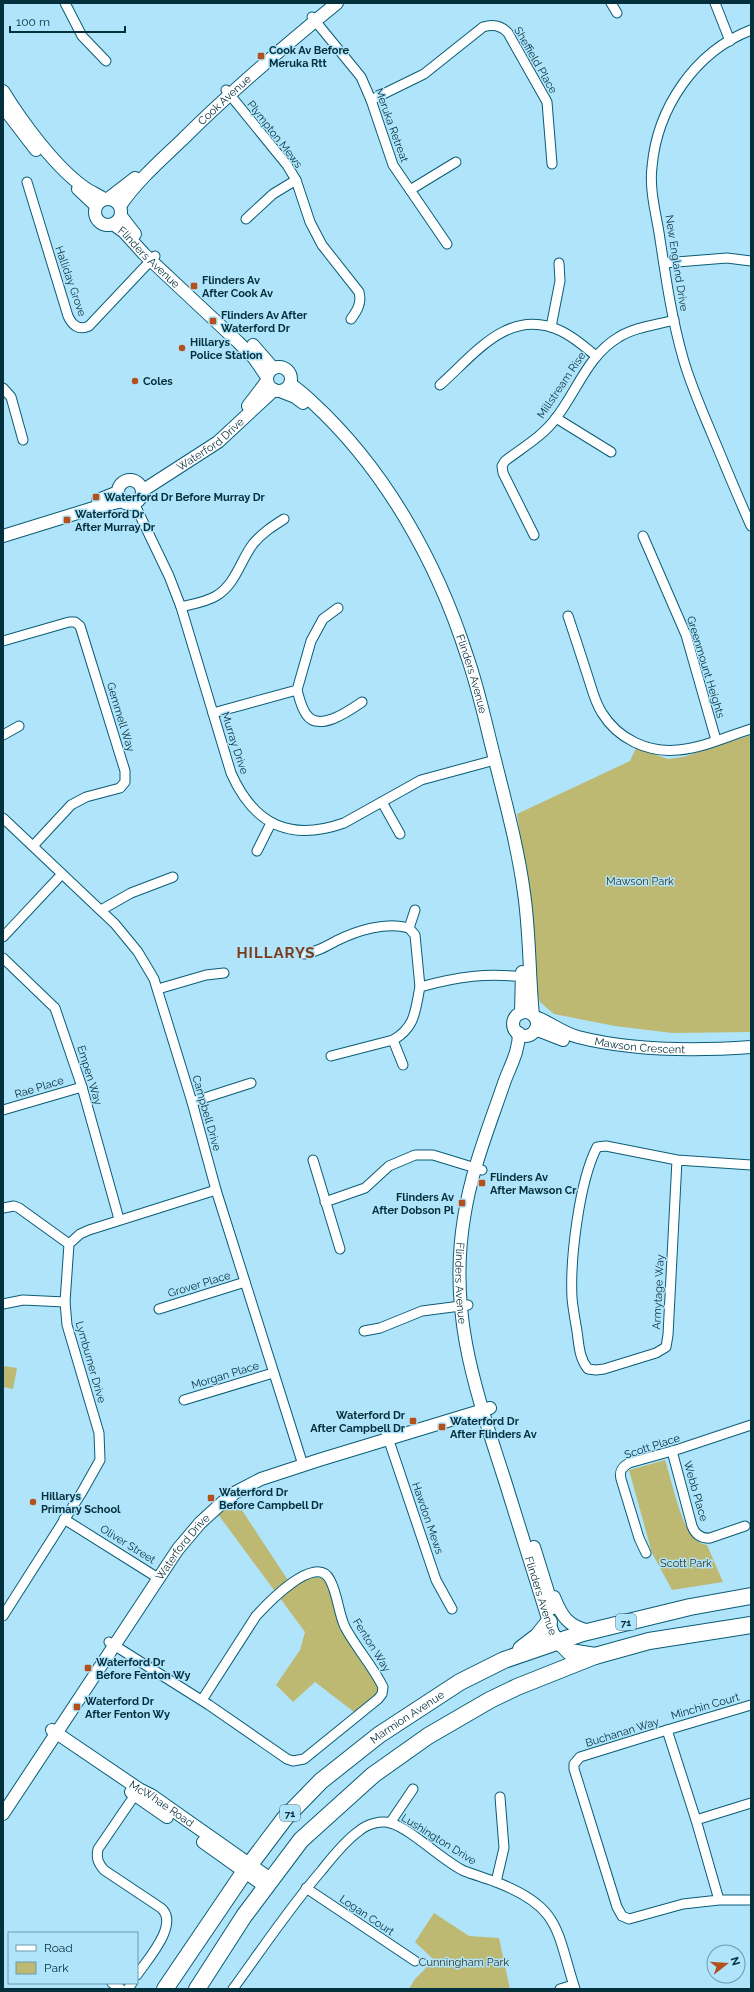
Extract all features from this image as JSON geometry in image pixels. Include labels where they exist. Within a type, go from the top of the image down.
[{"type":"highway","name":"Marmion Avenue","points":[[166,1989],[248,1868],[285,1818],[329,1775],[378,1735],[460,1682],[504,1660],[589,1631],[690,1607],[751,1596]]},
{"type":"highway","points":[[504,1660],[538,1636],[549,1622]]},
{"type":"highway","name":"71","points":[[197,1989],[244,1916],[301,1840],[373,1775],[443,1726],[490,1700],[553,1672],[595,1656],[649,1641],[751,1625]]},
{"type":"highway","points":[[559,1641],[570,1652],[595,1656]]},
{"type":"highway","points":[[553,1672],[560,1655],[559,1641]]},
{"type":"main road","name":"Cook Avenue","points":[[103,201],[146,169],[227,92],[314,18],[329,3]]},
{"type":"main road","name":"Cook Avenue","points":[[314,18],[337,3]]},
{"type":"main road","points":[[3,91],[21,118],[57,161],[86,188],[103,201]]},
{"type":"main road","name":"Cook Avenue","points":[[118,215],[133,189],[227,92]]},
{"type":"main road","points":[[3,107],[18,129],[50,166],[103,201],[116,201],[118,215],[106,225],[99,220],[96,215],[103,201]]},
{"type":"main road","name":"Flinders Avenue","points":[[118,215],[153,258],[250,342],[272,382],[301,400],[338,439],[370,478],[404,531],[425,571],[452,631],[520,861],[525,895],[526,977],[530,1015]]},
{"type":"main road","points":[[280,366],[288,370],[292,376],[291,384],[288,388],[272,382],[280,366]]},
{"type":"main road","name":"Waterford Drive","points":[[140,488],[224,428],[272,382]]},
{"type":"main road","name":"Flinders Avenue","points":[[291,384],[323,413],[365,460],[401,512],[418,542],[442,591],[467,656],[491,760]]},
{"type":"main road","points":[[3,529],[78,507],[140,498],[140,488],[133,480],[124,481],[120,486],[125,499]]},
{"type":"main road","points":[[3,536],[125,499]]},
{"type":"main road","points":[[530,1015],[537,1024],[527,1033],[514,1024],[516,1017],[530,1015]]},
{"type":"main road","name":"Mawson Crescent","points":[[530,1015],[544,1020],[561,1031],[578,1037],[623,1045],[715,1049],[751,1047]]},
{"type":"main road","name":"Flinders Avenue","points":[[527,1033],[478,1169],[467,1250],[464,1306],[485,1406],[552,1633],[559,1641]]},
{"type":"main road","name":"Mawson Crescent","points":[[527,1033],[582,1045],[627,1052],[676,1055],[751,1054]]},
{"type":"main road","name":"Flinders Avenue","points":[[485,1406],[533,1544],[560,1630],[559,1641]]},
{"type":"main road","name":"Waterford Drive","points":[[3,1814],[111,1643],[187,1528],[209,1506],[229,1490],[258,1474],[485,1406]]},
{"type":"main road","points":[[533,1544],[546,1572],[555,1599],[567,1622],[576,1628],[589,1631]]},
{"type":"main road","name":"Waterford Drive","points":[[3,1801],[52,1735]]},
{"type":"main road","name":"McWhae Road","points":[[52,1735],[269,1883]]},
{"type":"street","points":[[65,3],[82,36],[106,61]]},
{"type":"street","points":[[612,3],[617,13]]},
{"type":"street","points":[[715,3],[730,41]]},
{"type":"street","name":"Meruka Retreat","points":[[314,18],[361,77],[371,100],[393,165],[447,244]]},
{"type":"street","name":"Sheffield Place","points":[[371,100],[424,74],[483,27],[492,25],[501,27],[508,34],[547,102],[549,108],[552,164]]},
{"type":"street","name":"New England Drive","points":[[751,30],[730,41],[692,72],[668,106],[660,124],[654,146],[651,170],[664,263],[674,320],[683,359],[695,393],[751,526]]},
{"type":"street","name":"Plympton Mews","points":[[227,92],[287,164],[296,180],[310,222],[322,245],[359,292],[360,299],[358,309],[351,319]]},
{"type":"street","points":[[410,190],[456,162]]},
{"type":"street","points":[[246,219],[273,194],[296,180]]},
{"type":"street","name":"Halliday Grove","points":[[27,182],[68,316],[74,326],[80,328],[89,326],[153,258]]},
{"type":"street","points":[[664,263],[720,259],[751,261]]},
{"type":"street","points":[[551,327],[560,281],[559,263]]},
{"type":"street","name":"Millstream Rise","points":[[534,535],[503,473],[502,466],[505,461],[538,436],[556,418],[596,356],[610,344],[628,333],[674,320]]},
{"type":"street","points":[[440,385],[481,345],[503,331],[532,325],[551,327],[570,336],[596,356]]},
{"type":"street","points":[[3,388],[11,397],[23,440]]},
{"type":"street","points":[[556,418],[611,452]]},
{"type":"street","name":"Murray Drive","points":[[125,499],[167,571],[181,607],[231,773],[237,787],[252,808],[271,823],[309,832],[321,830],[344,823],[421,780],[491,760]]},
{"type":"street","points":[[181,607],[205,600],[224,590],[234,578],[252,545],[284,519]]},
{"type":"street","name":"Greenmount Heights","points":[[643,536],[686,635],[716,740]]},
{"type":"street","points":[[338,608],[323,619],[311,641],[297,690],[305,713],[313,720],[320,721],[341,716],[362,702]]},
{"type":"street","points":[[568,616],[596,702],[610,724],[619,733],[639,744],[666,751],[695,747],[751,729]]},
{"type":"street","name":"Gemmell Way","points":[[3,641],[68,622],[78,624],[82,630],[126,771],[125,782],[120,788],[86,798],[71,805],[33,846]]},
{"type":"street","points":[[213,713],[297,690]]},
{"type":"street","points":[[3,735],[19,726]]},
{"type":"street","points":[[382,802],[400,834]]},
{"type":"street","name":"Campbell Drive","points":[[3,818],[101,910],[138,952],[158,989],[192,1102],[216,1190],[302,1462]]},
{"type":"street","points":[[257,851],[271,823]]},
{"type":"street","points":[[3,937],[62,874]]},
{"type":"street","points":[[101,910],[132,893],[172,877]]},
{"type":"street","points":[[409,928],[415,910]]},
{"type":"street","points":[[304,954],[315,952],[361,931],[391,926],[409,928],[415,935],[420,987],[412,1022],[402,1035],[393,1040],[331,1056]]},
{"type":"street","name":"Empen Way","points":[[3,958],[55,1008],[82,1087],[119,1219]]},
{"type":"street","points":[[158,989],[206,975],[224,973]]},
{"type":"street","points":[[420,987],[479,975],[526,977]]},
{"type":"street","points":[[393,1040],[403,1065]]},
{"type":"street","points":[[192,1102],[251,1083]]},
{"type":"street","name":"Rae Place","points":[[3,1110],[82,1087]]},
{"type":"street","name":"Armytage Way","points":[[677,1160],[668,1335],[666,1347],[656,1353],[604,1369],[588,1369],[583,1363],[580,1353],[572,1299],[571,1268],[579,1212],[594,1154],[597,1148],[606,1146],[677,1160],[751,1165]]},
{"type":"street","points":[[325,1202],[365,1188],[389,1166],[415,1155],[433,1155],[478,1169]]},
{"type":"street","points":[[313,1160],[340,1249]]},
{"type":"street","points":[[3,1208],[14,1206],[19,1208],[69,1244],[80,1234],[119,1219],[216,1190]]},
{"type":"street","name":"Lymburner Drive","points":[[3,1616],[100,1460],[101,1449],[99,1434],[69,1336],[65,1302],[69,1244]]},
{"type":"street","name":"Grover Place","points":[[159,1308],[245,1282]]},
{"type":"street","points":[[3,1304],[23,1300],[65,1302]]},
{"type":"street","points":[[364,1331],[380,1328],[422,1311],[464,1306]]},
{"type":"street","name":"Morgan Place","points":[[184,1400],[273,1373]]},
{"type":"street","name":"Scott Place","points":[[646,1553],[639,1538],[621,1472],[629,1464],[751,1425]]},
{"type":"street","name":"Hawdon Mews","points":[[387,1435],[436,1580],[452,1610]]},
{"type":"street","name":"Webb Place","points":[[672,1451],[692,1526],[696,1533],[706,1539],[745,1526]]},
{"type":"street","name":"Oliver Street","points":[[64,1519],[155,1576]]},
{"type":"street","name":"Fenton Way","points":[[111,1643],[202,1700],[287,1759],[297,1761],[304,1759],[378,1699],[382,1694],[383,1687],[346,1627],[330,1580],[322,1573],[317,1572],[292,1582],[260,1612],[202,1700]]},
{"type":"street","name":"Minchin Court","points":[[667,1730],[751,1705]]},
{"type":"street","name":"Buchanan Way","points":[[719,1900],[696,1820],[667,1730],[580,1757],[574,1764],[574,1769],[617,1907],[622,1916],[629,1919],[683,1904],[719,1900],[751,1900]]},
{"type":"street","points":[[390,1823],[413,1789]]},
{"type":"street","points":[[137,1792],[98,1850],[97,1856],[98,1862],[104,1870],[161,1908],[168,1918],[167,1930],[138,1974]]},
{"type":"street","points":[[496,1882],[504,1848],[500,1797]]},
{"type":"street","points":[[696,1820],[751,1803]]},
{"type":"street","name":"Lushington Drive","points":[[233,1989],[306,1888],[333,1856],[360,1830],[380,1822],[390,1823],[463,1870],[496,1882],[526,1896],[542,1907],[551,1918],[557,1930],[574,1987]]},
{"type":"street","name":"Logan Court","points":[[306,1888],[415,1961]]},
{"type":"street","points":[[560,1989],[574,1987]]},
{"type":"green space","name":"Mawson Park","points":[[751,735],[751,1032],[672,1033],[615,1026],[554,1014],[540,1002],[535,985],[529,895],[517,814],[630,761],[636,748],[668,759],[683,757]]},
{"type":"green space","points":[[3,1366],[17,1368],[13,1389],[3,1387]]},
{"type":"green space","name":"Scott Park","points":[[665,1460],[681,1513],[689,1532],[700,1543],[707,1545],[723,1582],[672,1590],[652,1553],[629,1470]]},
{"type":"green space","points":[[234,1498],[293,1588],[306,1577],[322,1578],[333,1588],[343,1630],[383,1691],[358,1715],[315,1682],[293,1702],[276,1685],[300,1650],[305,1632],[217,1513]]},
{"type":"green space","name":"Cunningham Park","points":[[434,1913],[469,1936],[499,1938],[510,1989],[409,1989],[415,1979],[434,1960],[415,1942]]},
{"type":"place","name":"Cook Av Before Meruka Rtt","points":[[261,56]]},
{"type":"place","name":"Flinders Av After Cook Av","points":[[194,286]]},
{"type":"place","name":"Flinders Av After Waterford Dr","points":[[213,321]]},
{"type":"place","name":"Hillarys Police Station","points":[[182,348]]},
{"type":"place","name":"Coles","points":[[135,381]]},
{"type":"place","name":"Waterford Dr Before Murray Dr","points":[[96,497]]},
{"type":"place","name":"Waterford Dr After Murray Dr","points":[[67,520]]},
{"type":"place","name":"Flinders Av After Mawson Cr","points":[[482,1183]]},
{"type":"place","name":"Flinders Av After Dobson Pl","points":[[462,1203]]},
{"type":"place","name":"Waterford Dr After Campbell Dr","points":[[413,1421]]},
{"type":"place","name":"Waterford Dr After Flinders Av","points":[[442,1427]]},
{"type":"place","name":"Waterford Dr Before Campbell Dr","points":[[211,1498]]},
{"type":"place","name":"Hillarys Primary School","points":[[33,1502]]},
{"type":"place","name":"Waterford Dr Before Fenton Wy","points":[[88,1668]]},
{"type":"place","name":"Waterford Dr After Fenton Wy","points":[[77,1707]]},
{"type":"district","name":"HILLARYS","points":[[276,953]]}]
